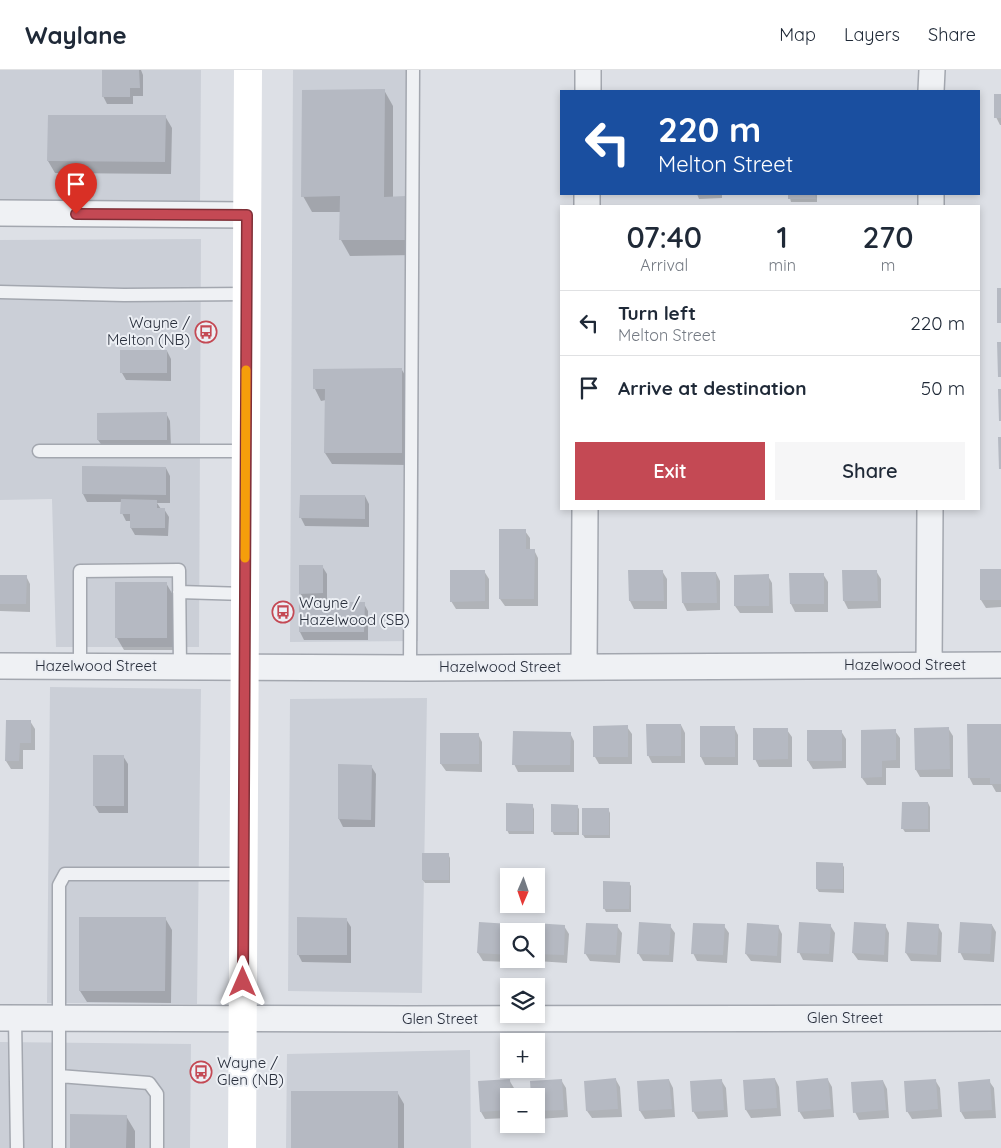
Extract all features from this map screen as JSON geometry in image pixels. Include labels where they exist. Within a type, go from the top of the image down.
[{"type":"main road","points":[[242,1148],[248,70]]},
{"type":"street","points":[[588,70],[588,90]]},
{"type":"street","points":[[932,70],[932,90]]},
{"type":"street","points":[[0,213],[247,215]]},
{"type":"street","points":[[584,667],[585,510]]},
{"type":"street","points":[[929,665],[930,510]]},
{"type":"street","name":"Hazelwood Street","points":[[0,666],[410,668],[1001,665]]},
{"type":"street","name":"Glen Street","points":[[8,1018],[1001,1018]]},
{"type":"lane","points":[[410,668],[413,70]]},
{"type":"lane","points":[[0,292],[124,295],[247,294]]},
{"type":"lane","points":[[39,451],[246,451]]},
{"type":"lane","points":[[80,666],[80,571],[179,570],[180,667]]},
{"type":"lane","points":[[179,592],[245,594]]},
{"type":"lane","points":[[59,1148],[59,885],[65,874],[244,874]]},
{"type":"lane","points":[[8,1018],[17,1148]]},
{"type":"lane","points":[[59,1076],[149,1083],[157,1094],[157,1148]]},
{"type":"shaded area","points":[[0,70],[201,70],[200,204],[0,204]]},
{"type":"shaded area","points":[[293,70],[420,70],[418,641],[290,642]]},
{"type":"shaded area","points":[[201,239],[199,647],[56,647],[52,499],[0,500],[0,240]]},
{"type":"shaded area","points":[[50,687],[201,689],[197,1004],[47,1003]]},
{"type":"shaded area","points":[[427,698],[422,993],[288,991],[290,699]]},
{"type":"shaded area","points":[[0,1042],[191,1044],[190,1148],[0,1148]]},
{"type":"shaded area","points":[[470,1050],[471,1148],[286,1148],[287,1054]]},
{"type":"building","points":[[102,70],[139,70],[140,88],[130,88],[130,97],[102,97]]},
{"type":"building","points":[[385,89],[384,197],[406,196],[406,240],[339,240],[340,196],[301,197],[302,90]]},
{"type":"building","points":[[994,94],[1001,94],[1001,118],[994,118]]},
{"type":"building","points":[[48,115],[166,115],[165,162],[47,161]]},
{"type":"building","points":[[788,195],[815,195],[816,199],[788,199]]},
{"type":"building","points":[[997,288],[1001,288],[1001,323],[997,323]]},
{"type":"building","points":[[997,342],[1001,342],[1001,377],[998,377]]},
{"type":"building","points":[[120,350],[167,350],[167,373],[120,373]]},
{"type":"building","points":[[402,368],[402,453],[324,453],[325,389],[313,389],[313,369]]},
{"type":"building","points":[[998,389],[1001,389],[1001,421],[999,421]]},
{"type":"building","points":[[167,412],[167,440],[97,440],[97,413]]},
{"type":"building","points":[[998,437],[1001,437],[1001,469],[999,469]]},
{"type":"building","points":[[82,466],[166,467],[166,495],[82,494]]},
{"type":"building","points":[[300,495],[365,495],[365,519],[299,518]]},
{"type":"building","points":[[121,499],[157,500],[157,508],[165,508],[165,528],[130,528],[130,514],[120,514]]},
{"type":"building","points":[[499,529],[526,529],[526,549],[535,549],[534,599],[499,599]]},
{"type":"building","points":[[299,565],[323,565],[323,593],[299,594]]},
{"type":"building","points":[[980,569],[1001,569],[1001,600],[980,600]]},
{"type":"building","points":[[450,570],[485,570],[485,601],[450,602]]},
{"type":"building","points":[[628,570],[663,570],[664,601],[629,601]]},
{"type":"building","points":[[842,570],[877,570],[878,601],[843,601]]},
{"type":"building","points":[[681,572],[716,572],[717,603],[682,603]]},
{"type":"building","points":[[789,573],[824,573],[824,604],[790,604]]},
{"type":"building","points":[[769,574],[769,606],[734,606],[734,575]]},
{"type":"building","points":[[0,575],[27,575],[26,604],[0,604]]},
{"type":"building","points":[[115,582],[167,582],[167,638],[115,638]]},
{"type":"building","points":[[299,602],[365,602],[364,632],[299,632]]},
{"type":"building","points":[[6,720],[31,720],[31,743],[20,743],[19,761],[5,761]]},
{"type":"building","points":[[646,724],[681,724],[681,756],[647,756]]},
{"type":"building","points":[[967,724],[1001,724],[1001,784],[990,784],[990,778],[968,778]]},
{"type":"building","points":[[628,725],[628,757],[593,757],[593,726]]},
{"type":"building","points":[[700,726],[735,726],[735,757],[700,757]]},
{"type":"building","points":[[949,727],[950,769],[915,770],[914,728]]},
{"type":"building","points":[[753,728],[788,728],[788,759],[753,760]]},
{"type":"building","points":[[896,729],[896,760],[882,761],[882,777],[861,778],[861,730]]},
{"type":"building","points":[[807,730],[842,730],[842,761],[807,761]]},
{"type":"building","points":[[513,731],[571,732],[570,765],[512,765]]},
{"type":"building","points":[[440,733],[479,733],[479,764],[440,764]]},
{"type":"building","points":[[93,755],[124,755],[124,806],[93,806]]},
{"type":"building","points":[[338,764],[372,765],[371,820],[338,819]]},
{"type":"building","points":[[902,802],[928,802],[928,829],[901,829]]},
{"type":"building","points":[[506,803],[533,804],[533,831],[506,831]]},
{"type":"building","points":[[551,804],[578,805],[577,832],[551,832]]},
{"type":"building","points":[[582,808],[609,808],[609,835],[582,835]]},
{"type":"building","points":[[422,853],[449,853],[449,880],[422,880]]},
{"type":"building","points":[[816,862],[843,863],[843,889],[816,889]]},
{"type":"building","points":[[603,881],[630,882],[629,909],[603,909]]},
{"type":"building","points":[[79,917],[166,917],[165,991],[79,991]]},
{"type":"building","points":[[297,917],[347,918],[347,955],[297,955]]},
{"type":"building","points":[[479,922],[500,923],[500,954],[477,953]]},
{"type":"building","points":[[639,922],[671,924],[669,955],[637,954]]},
{"type":"building","points":[[799,922],[831,924],[829,954],[797,953]]},
{"type":"building","points":[[854,922],[886,924],[884,955],[852,953]]},
{"type":"building","points":[[907,922],[939,924],[937,955],[905,953]]},
{"type":"building","points":[[960,922],[992,924],[990,954],[958,953]]},
{"type":"building","points":[[586,923],[618,924],[616,955],[584,954]]},
{"type":"building","points":[[693,923],[725,924],[723,955],[691,954]]},
{"type":"building","points":[[747,923],[779,925],[777,956],[745,954]]},
{"type":"building","points":[[545,924],[565,925],[564,955],[545,954]]},
{"type":"building","points":[[616,1078],[618,1109],[586,1111],[584,1081]]},
{"type":"building","points":[[775,1078],[777,1108],[745,1110],[743,1080]]},
{"type":"building","points":[[828,1078],[831,1109],[798,1112],[796,1081]]},
{"type":"building","points":[[510,1079],[511,1088],[500,1088],[500,1111],[480,1112],[478,1081]]},
{"type":"building","points":[[562,1079],[564,1110],[545,1111],[545,1088],[530,1088],[530,1081]]},
{"type":"building","points":[[669,1079],[672,1109],[639,1111],[637,1081]]},
{"type":"building","points":[[722,1079],[724,1110],[692,1112],[690,1081]]},
{"type":"building","points":[[936,1079],[938,1109],[906,1112],[904,1081]]},
{"type":"building","points":[[990,1079],[992,1110],[960,1112],[958,1082]]},
{"type":"building","points":[[883,1080],[886,1110],[853,1113],[851,1082]]},
{"type":"building","points":[[291,1091],[398,1091],[398,1148],[291,1148]]},
{"type":"building","points":[[70,1114],[127,1115],[126,1148],[70,1148]]},
{"type":"slow traffic","points":[[245,558],[246,370]]},
{"type":"place","name":"Wayne / Melton (NB)","points":[[206,332]]},
{"type":"place","name":"Wayne / Hazelwood (SB)","points":[[283,612]]},
{"type":"place","name":"Wayne / Glen (NB)","points":[[201,1072]]},
{"type":"route","points":[[76,214],[247,215],[243,982]]}]
